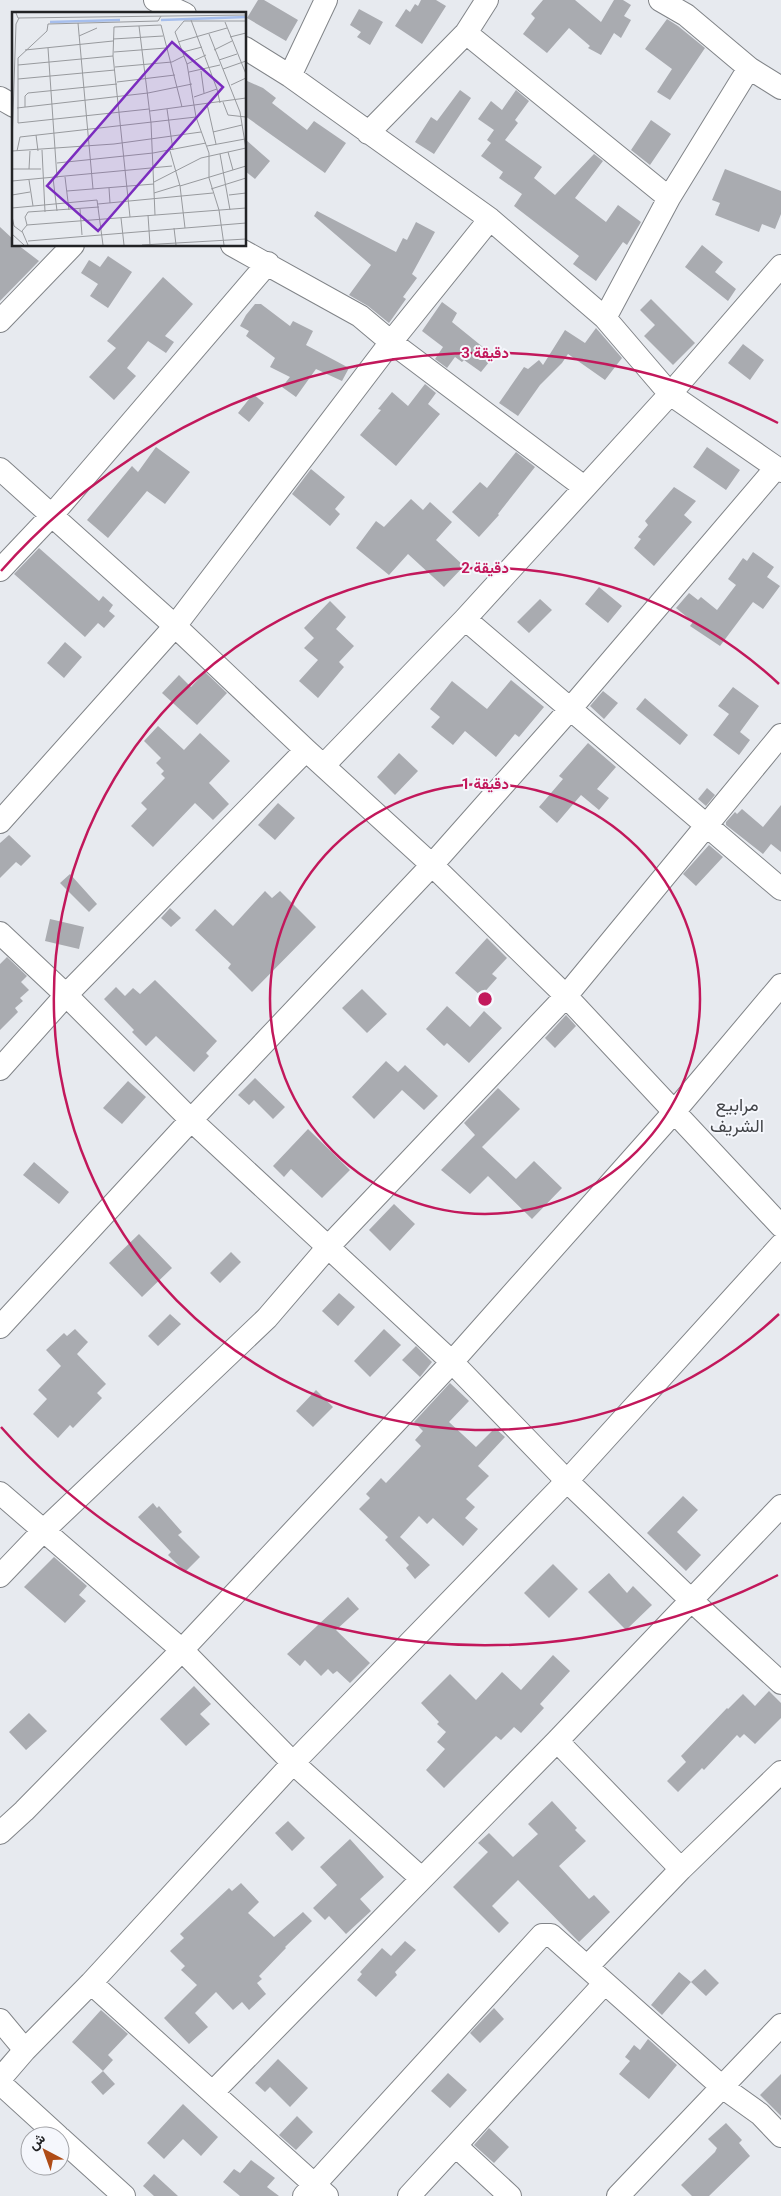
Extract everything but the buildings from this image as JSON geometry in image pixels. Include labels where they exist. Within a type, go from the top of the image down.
[{"type":"street","points":[[290,76],[326,0]]},
{"type":"street","points":[[368,133],[466,33],[487,0]]},
{"type":"street","points":[[660,0],[690,7],[749,68],[781,88]]},
{"type":"street","points":[[466,33],[669,198]]},
{"type":"street","points":[[0,1327],[191,1120],[432,865],[778,469],[670,394],[605,318],[490,220],[290,76],[246,49]]},
{"type":"street","points":[[605,318],[669,198],[749,68]]},
{"type":"street","points":[[0,98],[12,105]]},
{"type":"street","points":[[0,822],[175,626],[391,342],[490,220]]},
{"type":"street","points":[[0,322],[72,246]]},
{"type":"street","points":[[234,246],[268,263],[360,316],[391,342],[584,487]]},
{"type":"street","points":[[0,570],[52,515],[268,263]]},
{"type":"street","points":[[324,765],[465,620],[779,272]]},
{"type":"street","points":[[0,469],[175,626],[306,750],[432,865],[566,996],[781,1226]]},
{"type":"street","points":[[465,620],[571,708],[781,889]]},
{"type":"street","points":[[0,1576],[43,1530],[267,1318],[328,1247],[566,996],[781,735]]},
{"type":"street","points":[[0,1069],[66,995],[306,750]]},
{"type":"street","points":[[0,934],[66,995],[191,1120],[452,1362],[567,1481],[781,1683]]},
{"type":"street","points":[[0,1833],[24,1811],[182,1650],[452,1362],[674,1112],[781,985]]},
{"type":"street","points":[[0,2079],[293,1763],[567,1481],[781,1246]]},
{"type":"street","points":[[0,1493],[182,1650],[293,1763],[421,1878]]},
{"type":"street","points":[[213,2092],[557,1741],[781,1506]]},
{"type":"street","points":[[557,1741],[681,1869]]},
{"type":"street","points":[[587,1967],[681,1869],[781,1772]]},
{"type":"street","points":[[91,1983],[213,2092],[315,2192],[542,1935],[551,1935],[721,2086],[760,2114],[781,2136]]},
{"type":"street","points":[[409,2196],[604,1984]]},
{"type":"street","points":[[0,2020],[25,2050]]},
{"type":"street","points":[[618,2196],[781,2025]]},
{"type":"street","points":[[0,2083],[47,2126]]},
{"type":"street","points":[[456,2146],[510,2196]]},
{"type":"street","points":[[70,2147],[124,2196]]},
{"type":"district","name":"مرابيع الشريف","points":[[737,1115]]}]
